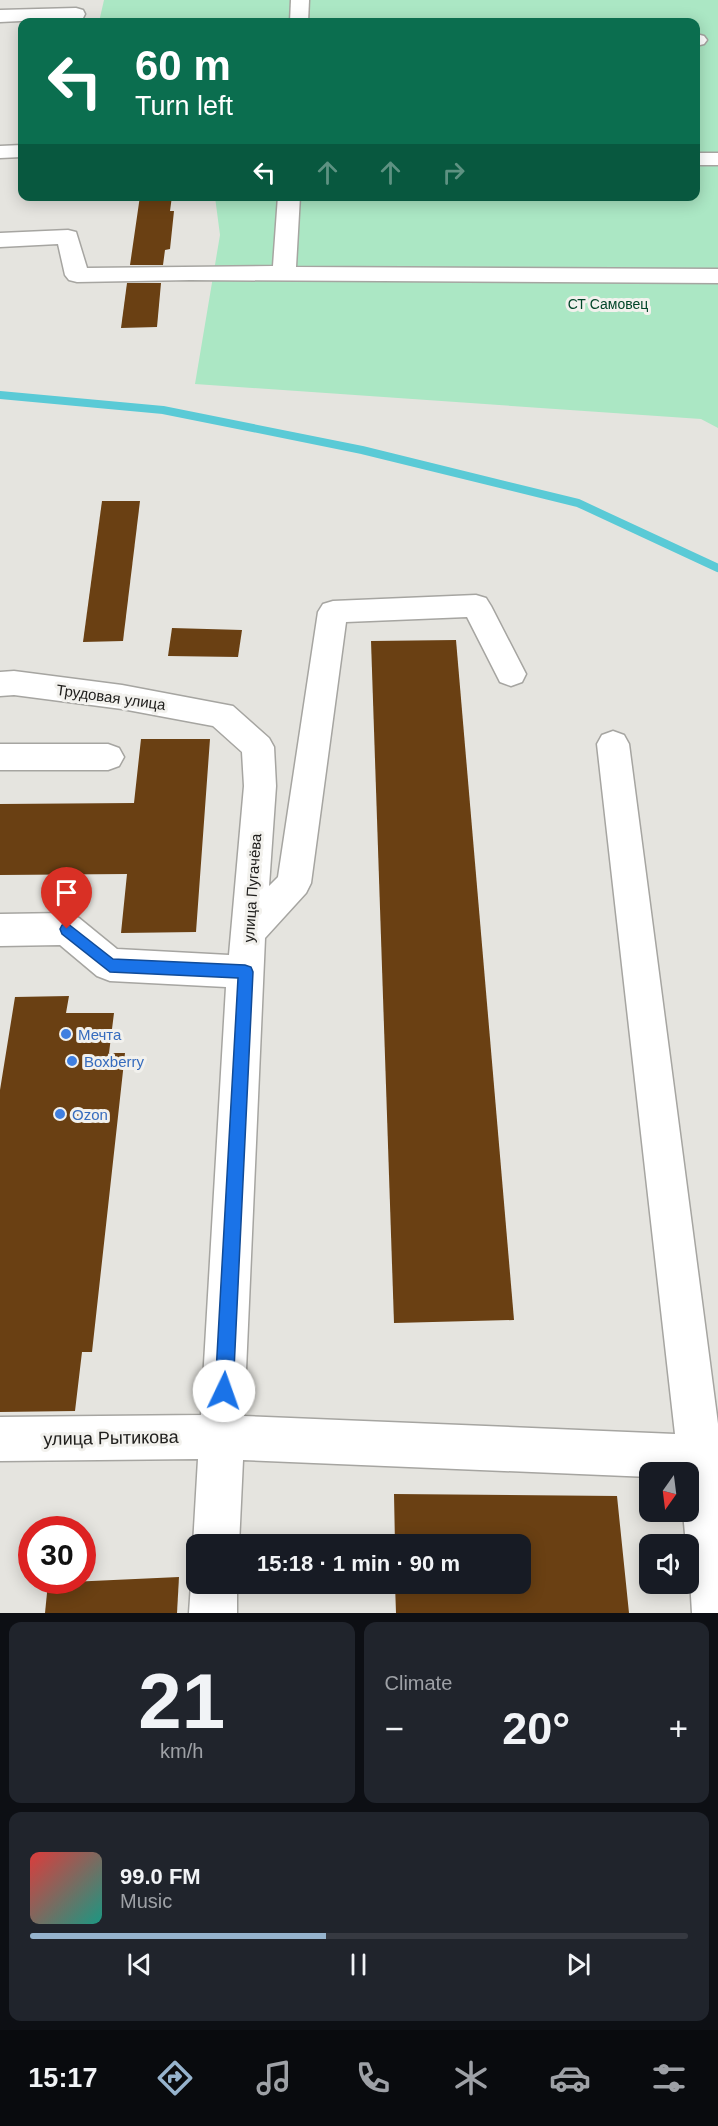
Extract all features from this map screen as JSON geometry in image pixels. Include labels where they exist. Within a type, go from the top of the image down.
[{"type":"street","points":[[299,18],[300,0]]},
{"type":"street","points":[[0,16],[76,14]]},
{"type":"street","points":[[0,152],[18,151]]},
{"type":"street","points":[[700,159],[718,159]]},
{"type":"street","points":[[284,273],[289,201]]},
{"type":"street","points":[[0,240],[68,237],[77,276],[284,273],[718,276]]},
{"type":"street","points":[[249,931],[294,883],[333,612],[476,606],[511,674]]},
{"type":"street","name":"Трудовая улица","points":[[0,684],[14,683],[122,697],[222,715]]},
{"type":"street","name":"улица Пугачёва","points":[[217,1534],[245,972],[260,786],[258,747],[222,715]]},
{"type":"street","points":[[613,744],[700,1457],[716,1613]]},
{"type":"street","points":[[0,757],[108,757]]},
{"type":"street","points":[[0,930],[67,929],[110,965],[245,972]]},
{"type":"street","name":"улица Рытикова","points":[[0,1439],[222,1437],[700,1457]]},
{"type":"street","points":[[213,1613],[214,1594]]},
{"type":"green space","name":"СТ Самовец","points":[[104,0],[718,0],[718,428],[701,419],[195,384],[220,235],[216,201],[700,201],[700,18],[100,18]]},
{"type":"building","points":[[139,201],[171,201],[170,211],[174,211],[170,249],[165,250],[163,265],[130,265]]},
{"type":"building","points":[[127,283],[161,283],[157,327],[121,328]]},
{"type":"building","points":[[102,501],[140,501],[123,641],[83,642]]},
{"type":"building","points":[[172,628],[242,630],[238,657],[168,656]]},
{"type":"building","points":[[456,640],[514,1320],[394,1323],[371,641]]},
{"type":"building","points":[[141,739],[210,739],[196,932],[121,933],[127,874],[0,875],[0,804],[134,803]]},
{"type":"building","points":[[69,996],[66,1013],[114,1013],[109,1053],[125,1053],[92,1352],[82,1352],[75,1411],[0,1412],[0,1090],[15,997]]},
{"type":"building","points":[[394,1494],[617,1496],[629,1613],[396,1613],[395,1594],[531,1594],[531,1534],[395,1534]]},
{"type":"building","points":[[179,1577],[177,1613],[45,1613],[47,1594],[96,1594],[96,1581]]},
{"type":"waterway","points":[[0,395],[163,410],[362,450],[578,503],[718,568]]},
{"type":"place","name":"Мечта","points":[[66,1034]]},
{"type":"place","name":"Boxberry","points":[[72,1061]]},
{"type":"place","name":"Ozon","points":[[60,1114]]},
{"type":"route","points":[[67,929],[110,965],[245,972],[224,1391]]}]
